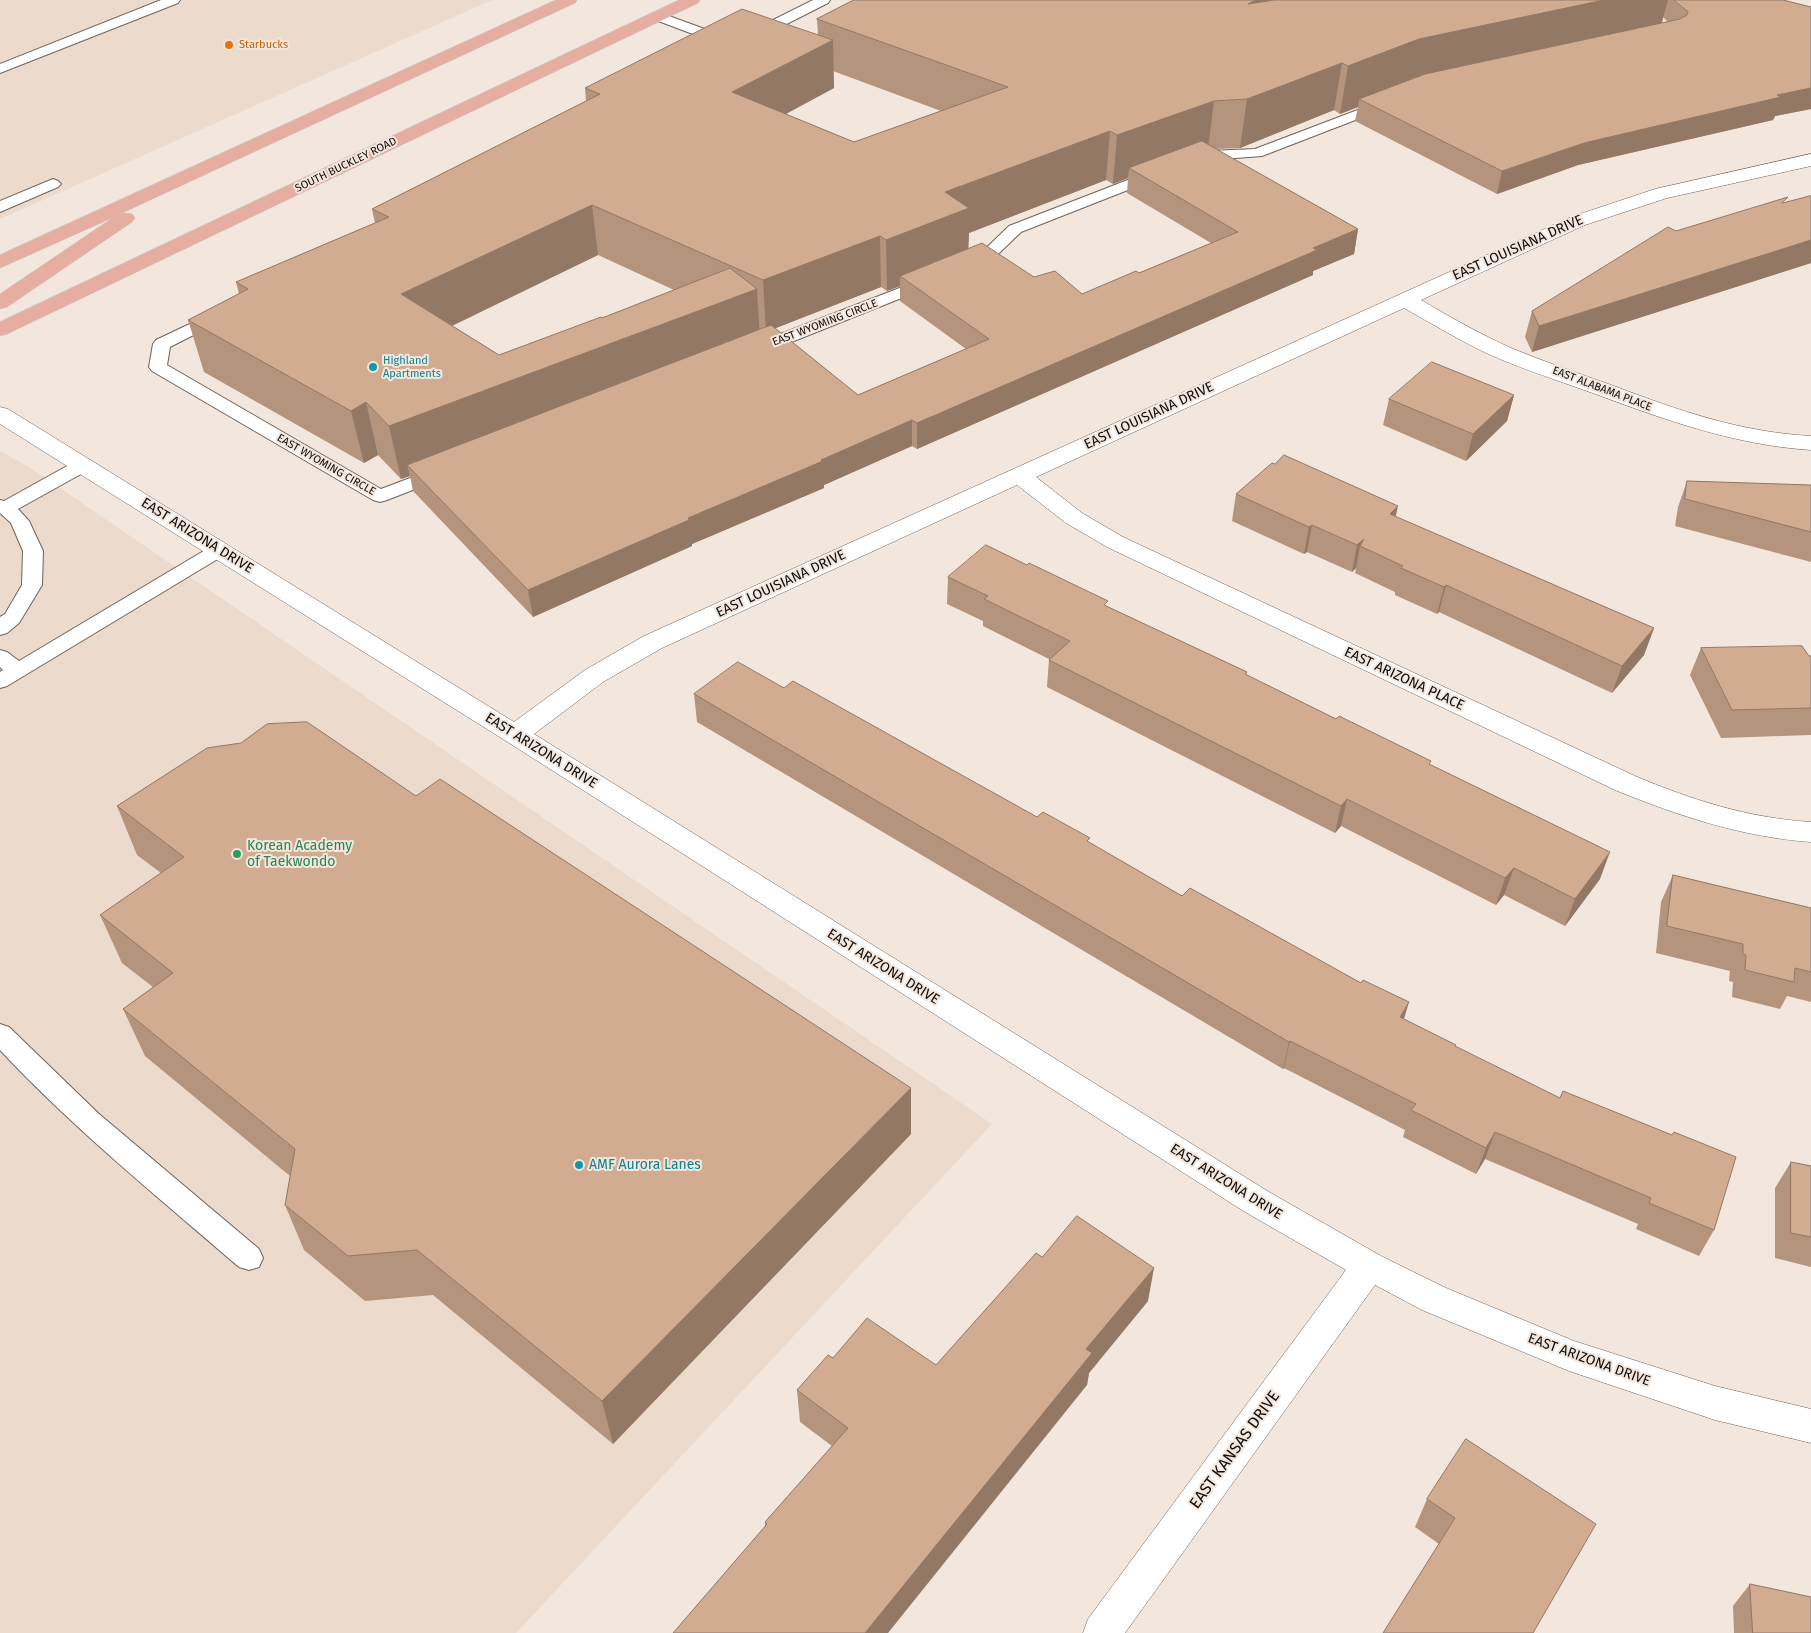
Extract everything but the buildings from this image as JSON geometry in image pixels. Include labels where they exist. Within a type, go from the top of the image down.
[{"type":"main road","points":[[0,262],[568,0]]},
{"type":"main road","name":"SOUTH BUCKLEY ROAD","points":[[0,330],[692,0]]},
{"type":"main road","points":[[0,304],[190,174]]},
{"type":"street","name":"EAST LOUISIANA DRIVE","points":[[515,734],[594,676],[654,642],[1578,221],[1662,193],[1811,160]]},
{"type":"street","name":"EAST ALABAMA PLACE","points":[[1404,299],[1463,333],[1504,353],[1660,411],[1699,424],[1742,435],[1811,443]]},
{"type":"street","name":"EAST ARIZONA DRIVE","points":[[0,414],[515,734],[1248,1197],[1369,1266],[1434,1299],[1570,1355],[1715,1403],[1811,1426]]},
{"type":"street","name":"EAST ARIZONA PLACE","points":[[1019,475],[1074,518],[1115,542],[1625,783],[1674,804],[1743,824],[1811,832]]},
{"type":"street","name":"EAST KANSAS DRIVE","points":[[1102,1633],[1369,1266]]},
{"type":"lane","points":[[0,69],[173,0]]},
{"type":"lane","points":[[717,54],[823,0]]},
{"type":"lane","points":[[658,16],[734,45]]},
{"type":"lane","name":"EAST WYOMING CIRCLE","points":[[742,355],[952,273],[985,258],[1015,229],[1177,165],[1209,156],[1257,153],[1398,98]]},
{"type":"lane","points":[[0,207],[53,184]]},
{"type":"lane","name":"EAST WYOMING CIRCLE","points":[[234,308],[162,344],[158,367],[380,496],[454,467]]},
{"type":"lane","points":[[0,628],[12,618],[32,585],[33,551],[19,521],[3,507],[83,465]]},
{"type":"lane","points":[[0,657],[8,676],[218,550]]},
{"type":"lane","points":[[0,604],[32,585]]},
{"type":"lane","points":[[0,1034],[44,1079],[249,1258]]},
{"type":"shaded area","points":[[0,0],[492,0],[0,219]]},
{"type":"shaded area","points":[[0,451],[29,467],[992,1124],[516,1633],[0,1633]]},
{"type":"place","name":"Starbucks","points":[[229,45]]},
{"type":"place","name":"Highland Apartments","points":[[373,367]]},
{"type":"place","name":"Korean Academy of Taekwondo","points":[[237,854]]},
{"type":"place","name":"AMF Aurora Lanes","points":[[579,1165]]}]
